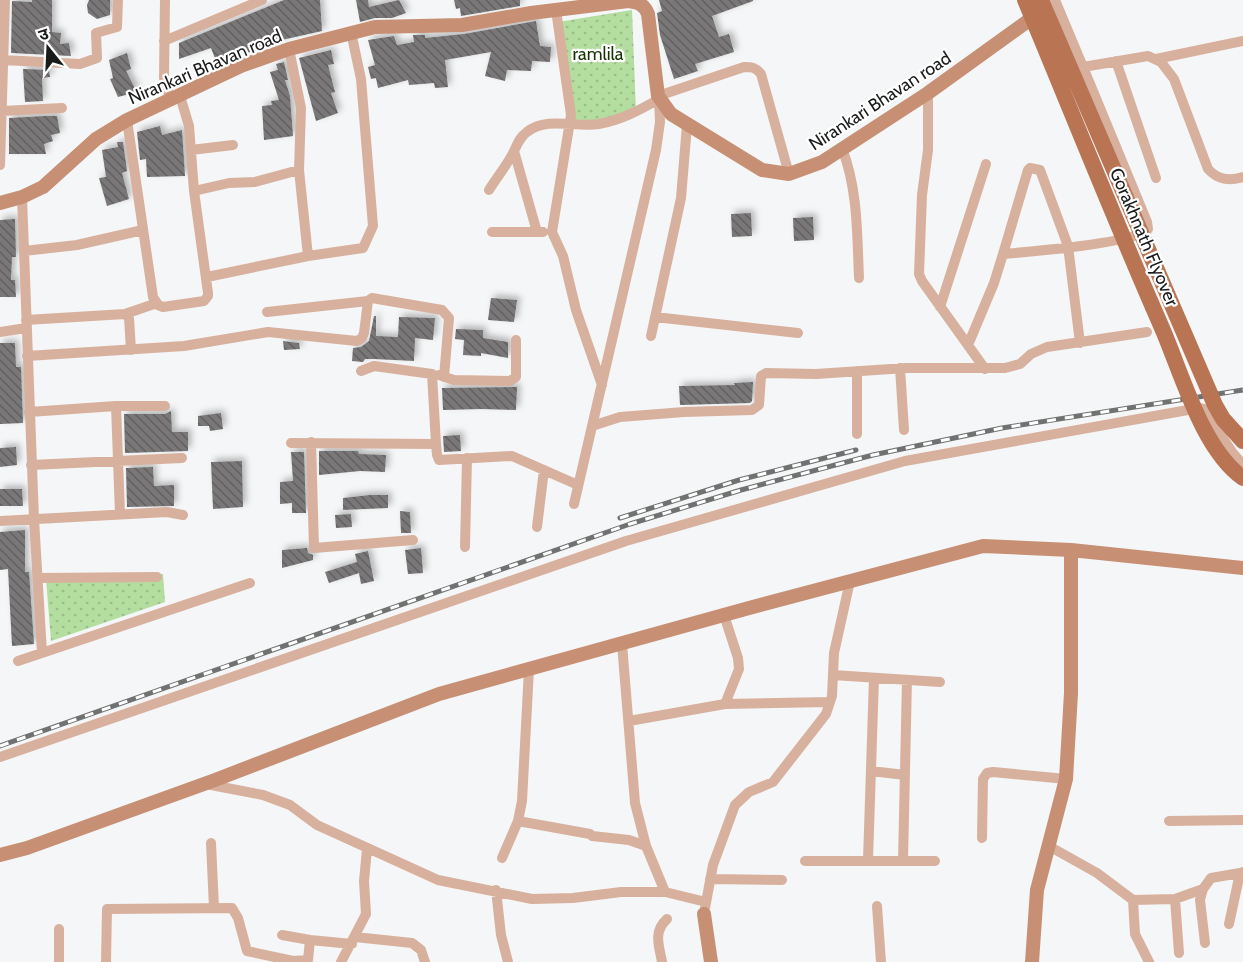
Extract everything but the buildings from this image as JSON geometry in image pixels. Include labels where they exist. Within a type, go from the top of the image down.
[{"type":"main road","name":"Gorakhnath Flyover","points":[[1027,0],[1123,239],[1204,430],[1222,460],[1243,478]]},
{"type":"main road","name":"Gorakhnath Flyover","points":[[1041,0],[1215,405],[1223,419],[1243,441]]},
{"type":"street","points":[[0,165],[5,0]]},
{"type":"street","points":[[2,64],[80,64],[97,58],[96,33],[117,27],[118,0]]},
{"type":"street","points":[[127,120],[153,297],[156,303],[163,307],[204,301],[208,296],[207,278],[194,191],[189,126],[164,78],[165,0]]},
{"type":"street","points":[[164,41],[262,0]]},
{"type":"street","name":"Nirankari Bhavan road","points":[[789,174],[822,162],[928,93],[1032,18],[1027,0]]},
{"type":"street","points":[[1003,254],[1118,240],[1144,234],[1148,229],[1055,0]]},
{"type":"street","name":"Nirankari Bhavan road","points":[[0,203],[22,197],[43,186],[96,139],[127,120],[176,99],[241,66],[289,49],[375,27],[462,25],[529,6],[556,10],[628,1],[649,4],[648,14],[658,98]]},
{"type":"street","points":[[556,10],[571,115],[552,232],[569,273],[576,310],[602,385]]},
{"type":"street","points":[[207,278],[308,256],[363,248],[373,226],[361,79],[351,32]]},
{"type":"street","points":[[1156,59],[1243,41]]},
{"type":"street","points":[[289,49],[301,108],[299,170],[308,256]]},
{"type":"street","points":[[1083,67],[1148,56],[1161,62],[1174,79],[1208,169],[1215,176],[1226,180],[1243,177]]},
{"type":"street","points":[[1116,61],[1156,178]]},
{"type":"street","points":[[489,190],[518,141],[527,131],[539,125],[597,125],[612,121],[636,112],[658,98],[752,67],[761,74],[789,174],[762,170],[671,114],[658,98]]},
{"type":"street","points":[[928,93],[928,150],[921,195],[918,267],[922,281],[985,369]]},
{"type":"street","points":[[574,504],[657,150],[660,122],[658,98]]},
{"type":"street","points":[[2,111],[62,108]]},
{"type":"street","points":[[651,336],[681,198],[687,125]]},
{"type":"street","points":[[191,150],[233,145]]},
{"type":"street","points":[[842,148],[851,171],[856,203],[859,278]]},
{"type":"street","points":[[514,151],[537,232]]},
{"type":"street","points":[[940,307],[986,164]]},
{"type":"street","points":[[968,345],[994,283],[1028,170],[1034,168],[1040,170],[1068,246],[1080,343]]},
{"type":"street","points":[[194,191],[230,183],[255,182],[299,170]]},
{"type":"street","points":[[22,197],[31,465],[42,653]]},
{"type":"street","points":[[24,251],[77,245],[143,230]]},
{"type":"street","points":[[492,232],[552,232]]},
{"type":"street","points":[[267,312],[368,301],[372,298],[442,309],[449,318],[444,377]]},
{"type":"street","points":[[27,356],[184,346],[268,332],[357,341],[364,333],[368,301]]},
{"type":"street","points":[[0,332],[26,324],[125,314],[156,303]]},
{"type":"street","points":[[125,314],[129,318],[131,350]]},
{"type":"street","points":[[655,316],[798,333]]},
{"type":"street","points":[[592,426],[620,417],[752,410],[759,405],[761,376],[766,373],[816,374],[900,368],[1013,367],[1039,350],[1147,332]]},
{"type":"street","points":[[361,371],[374,366],[432,374],[454,380],[510,381],[516,377],[516,340]]},
{"type":"street","points":[[900,368],[904,430]]},
{"type":"street","points":[[857,371],[857,434]]},
{"type":"street","points":[[432,374],[437,455],[440,460],[512,456],[578,485]]},
{"type":"street","points":[[29,412],[116,406],[165,406]]},
{"type":"street","points":[[116,406],[120,514]]},
{"type":"street","points":[[0,758],[612,546],[905,461],[1199,408],[1204,410],[1243,465]]},
{"type":"street","points":[[311,442],[314,548],[413,540]]},
{"type":"street","points":[[291,443],[436,444]]},
{"type":"street","points":[[31,465],[182,458]]},
{"type":"street","points":[[465,547],[467,458]]},
{"type":"street","points":[[537,527],[544,470]]},
{"type":"street","points":[[0,521],[167,512],[183,514]]},
{"type":"street","points":[[0,855],[27,848],[205,783],[439,694],[983,546],[1071,550],[1243,568]]},
{"type":"street","points":[[1032,962],[1037,890],[1066,779],[1071,693],[1071,550]]},
{"type":"street","points":[[38,578],[157,577]]},
{"type":"street","points":[[711,962],[705,908],[713,866],[735,805],[749,792],[773,782],[826,714],[830,702],[834,653],[850,581]]},
{"type":"street","points":[[18,661],[250,583]]},
{"type":"street","points":[[724,615],[738,658],[739,669],[725,704]]},
{"type":"street","points":[[622,644],[635,803],[645,846],[666,892]]},
{"type":"street","points":[[502,858],[518,820],[522,801],[529,669]]},
{"type":"street","points":[[833,675],[940,682]]},
{"type":"street","points":[[868,860],[874,678]]},
{"type":"street","points":[[903,861],[907,680]]},
{"type":"street","points":[[628,721],[725,704],[830,702]]},
{"type":"street","points":[[871,771],[904,775]]},
{"type":"street","points":[[981,838],[983,779],[987,773],[1066,779]]},
{"type":"street","points":[[205,783],[263,795],[290,805],[317,825],[438,880],[532,899],[573,898],[621,892],[666,892],[705,908]]},
{"type":"street","points":[[518,820],[592,836],[629,840],[645,846]]},
{"type":"street","points":[[1169,821],[1243,820]]},
{"type":"street","points":[[211,843],[214,908]]},
{"type":"street","points":[[1047,845],[1097,873],[1133,900],[1175,899],[1203,889]]},
{"type":"street","points":[[340,962],[366,914],[364,881],[367,849]]},
{"type":"street","points":[[806,861],[935,861]]},
{"type":"street","points":[[1204,943],[1200,900],[1203,889],[1211,878],[1241,873],[1229,924]]},
{"type":"street","points":[[710,879],[782,880]]},
{"type":"street","points":[[496,890],[499,923],[508,962]]},
{"type":"street","points":[[1175,899],[1179,953]]},
{"type":"street","points":[[1133,900],[1136,934],[1149,962]]},
{"type":"street","points":[[877,906],[881,962]]},
{"type":"street","points":[[106,962],[107,909],[232,908],[238,918],[247,951],[293,961],[308,960],[310,940]]},
{"type":"street","points":[[662,962],[657,935],[660,926],[667,919]]},
{"type":"street","points":[[59,929],[59,962]]},
{"type":"street","points":[[282,935],[310,940],[412,943],[421,950],[425,962]]},
{"type":"green space","name":"ramlila","points":[[632,10],[636,112],[597,125],[570,124],[558,22]]},
{"type":"green space","points":[[163,574],[165,602],[51,641],[46,579]]},
{"type":"railway","points":[[0,746],[630,524],[741,490],[873,455],[1002,428],[1243,390]]},
{"type":"railway","points":[[620,518],[739,480],[856,450]]}]
